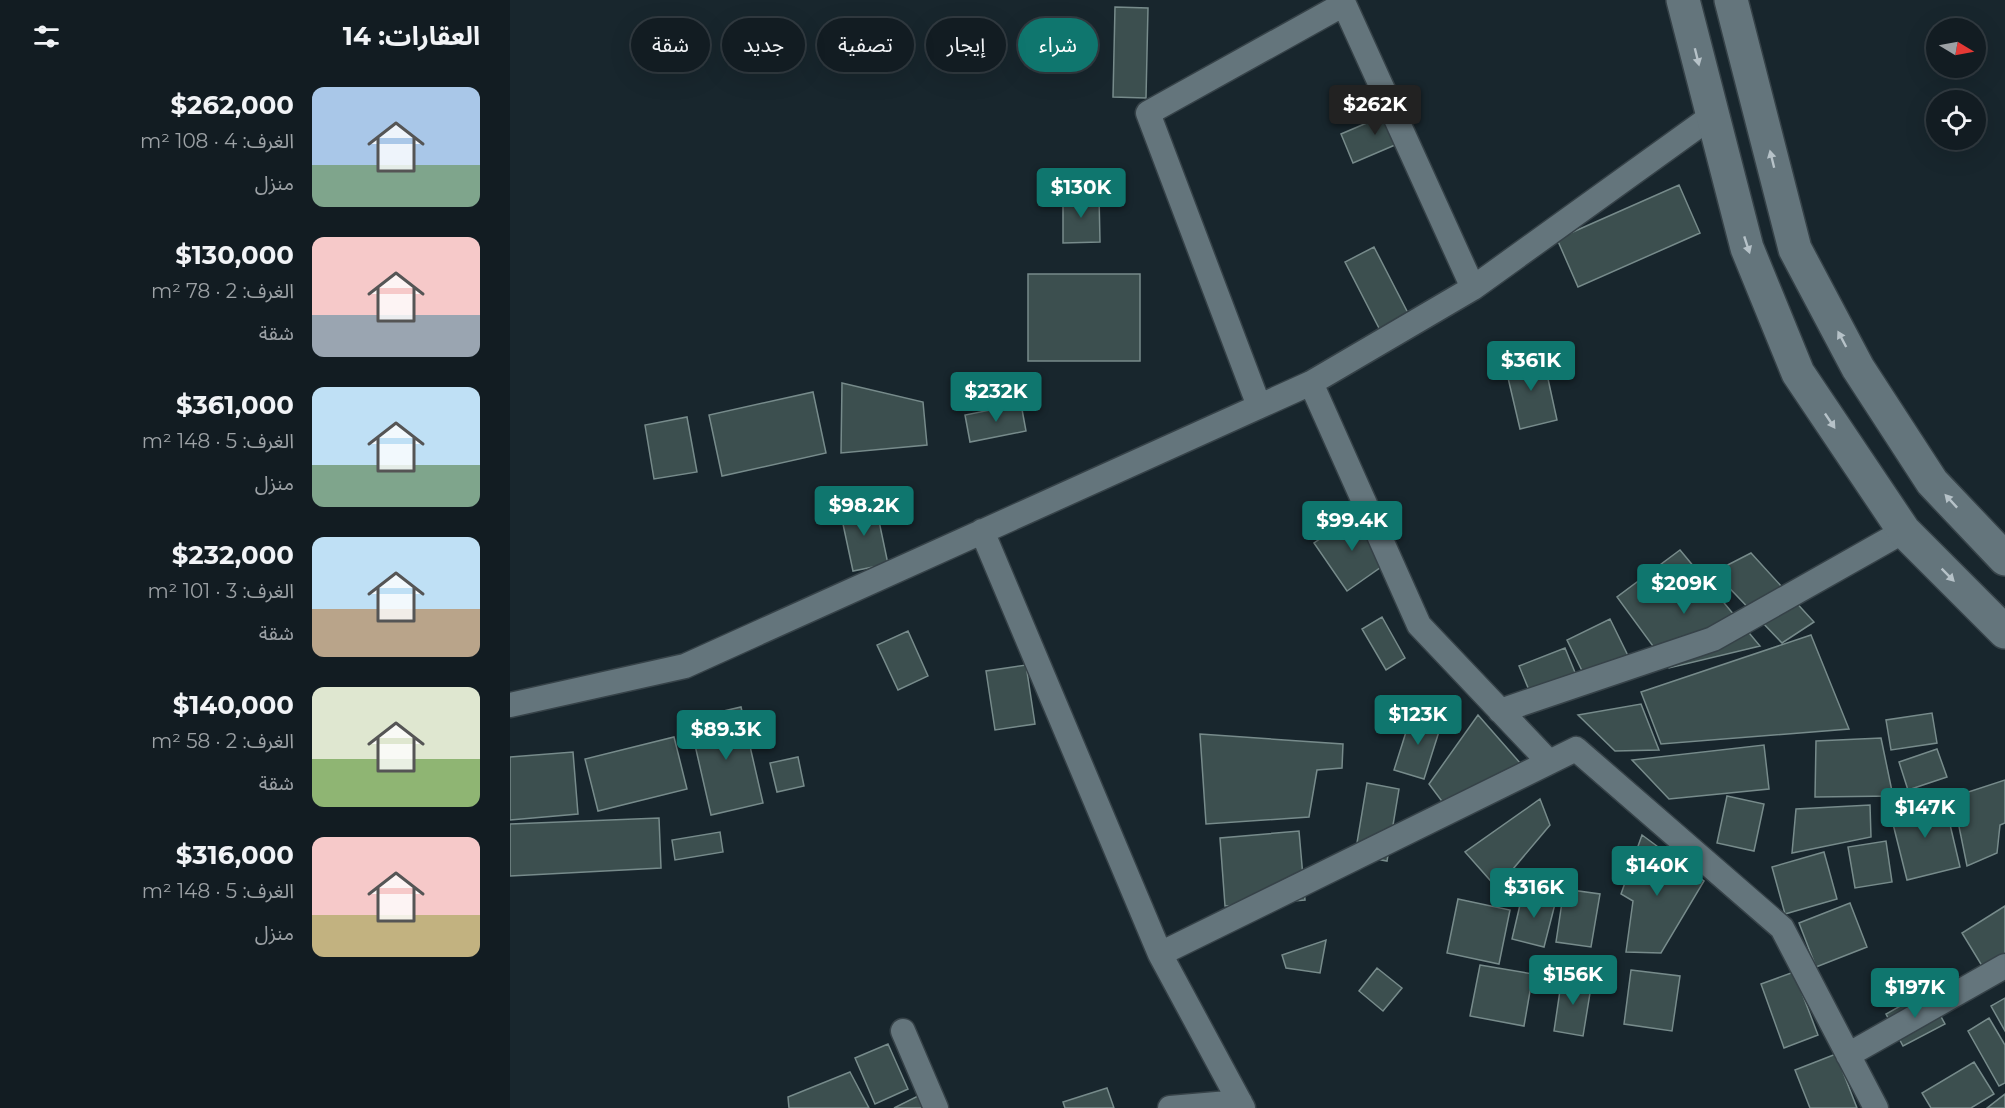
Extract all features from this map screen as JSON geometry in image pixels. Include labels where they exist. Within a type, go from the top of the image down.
[{"type":"street","points":[[1683,0],[1747,248],[1798,373],[1904,531],[2005,632]]},
{"type":"street","points":[[1731,0],[1795,249],[1857,368],[1932,482],[2005,559]]},
{"type":"street","points":[[1259,406],[1148,113],[1344,4],[1473,288]]},
{"type":"street","points":[[510,705],[685,666],[1311,383],[1473,288],[1712,116]]},
{"type":"street","points":[[1311,383],[1419,626],[1549,762]]},
{"type":"street","points":[[982,531],[1160,954],[1241,1105],[1170,1108]]},
{"type":"street","points":[[1500,711],[1713,639],[1904,531]]},
{"type":"street","points":[[1160,954],[1576,749],[1782,928],[1876,1108]]},
{"type":"street","points":[[1848,1055],[2005,966]]},
{"type":"street","points":[[903,1031],[936,1108]]},
{"type":"building","points":[[1115,7],[1148,8],[1146,98],[1113,97]]},
{"type":"building","points":[[1397,110],[1409,139],[1353,163],[1341,134]]},
{"type":"building","points":[[1679,185],[1700,233],[1578,287],[1557,239]]},
{"type":"building","points":[[1063,195],[1099,195],[1100,242],[1063,243]]},
{"type":"building","points":[[1374,247],[1410,317],[1381,332],[1345,262]]},
{"type":"building","points":[[1028,274],[1140,274],[1140,361],[1028,361]]},
{"type":"building","points":[[1543,356],[1557,420],[1520,429],[1505,365]]},
{"type":"building","points":[[842,383],[923,402],[927,445],[841,453]]},
{"type":"building","points":[[813,392],[826,453],[722,476],[709,415]]},
{"type":"building","points":[[1021,404],[1026,431],[970,442],[965,415]]},
{"type":"building","points":[[687,417],[697,472],[654,479],[645,425]]},
{"type":"building","points":[[875,502],[888,564],[853,571],[840,510]]},
{"type":"building","points":[[1358,513],[1391,560],[1347,591],[1314,543]]},
{"type":"building","points":[[1680,550],[1760,646],[1669,668],[1617,597]]},
{"type":"building","points":[[1751,553],[1814,622],[1782,643],[1714,572]]},
{"type":"building","points":[[1382,617],[1405,658],[1386,670],[1362,629]]},
{"type":"building","points":[[1610,619],[1634,668],[1591,689],[1567,640]]},
{"type":"building","points":[[908,631],[928,676],[898,690],[877,645]]},
{"type":"building","points":[[1811,635],[1849,729],[1661,744],[1641,692]]},
{"type":"building","points":[[1565,648],[1581,687],[1536,707],[1519,666]]},
{"type":"building","points":[[1026,665],[1035,724],[995,730],[986,671]]},
{"type":"building","points":[[1641,704],[1659,750],[1615,751],[1578,715]]},
{"type":"building","points":[[741,707],[763,803],[711,815],[689,719]]},
{"type":"building","points":[[1412,713],[1442,722],[1424,779],[1394,770]]},
{"type":"building","points":[[1932,713],[1937,743],[1891,750],[1886,720]]},
{"type":"building","points":[[1478,715],[1521,764],[1453,816],[1429,784]]},
{"type":"building","points":[[1200,734],[1343,744],[1342,768],[1317,770],[1309,817],[1206,824]]},
{"type":"building","points":[[674,737],[687,789],[598,811],[585,759]]},
{"type":"building","points":[[1881,738],[1893,796],[1815,797],[1816,741]]},
{"type":"building","points":[[1764,745],[1769,789],[1669,799],[1632,760]]},
{"type":"building","points":[[1937,749],[1947,777],[1908,790],[1899,762]]},
{"type":"building","points":[[573,752],[578,814],[510,820],[510,757]]},
{"type":"building","points":[[798,757],[804,786],[777,792],[770,763]]},
{"type":"building","points":[[2005,780],[2005,823],[2000,825],[1997,853],[1967,866],[1953,797]]},
{"type":"building","points":[[1367,783],[1399,789],[1387,861],[1355,855]]},
{"type":"building","points":[[1727,796],[1764,804],[1754,851],[1717,843]]},
{"type":"building","points":[[1540,799],[1550,825],[1497,888],[1465,852]]},
{"type":"building","points":[[1944,799],[1960,867],[1907,880],[1890,812]]},
{"type":"building","points":[[1870,805],[1871,837],[1792,853],[1796,809]]},
{"type":"building","points":[[659,818],[661,868],[510,876],[510,824]]},
{"type":"building","points":[[1299,831],[1305,900],[1225,906],[1220,838]]},
{"type":"building","points":[[720,832],[723,852],[675,860],[672,840]]},
{"type":"building","points":[[1642,835],[1704,881],[1661,953],[1626,952],[1633,901],[1621,894]]},
{"type":"building","points":[[1886,841],[1892,882],[1855,888],[1848,847]]},
{"type":"building","points":[[1824,852],[1837,899],[1785,914],[1772,867]]},
{"type":"building","points":[[1564,889],[1600,894],[1591,947],[1556,942]]},
{"type":"building","points":[[1523,892],[1556,900],[1544,947],[1512,939]]},
{"type":"building","points":[[1458,899],[1510,910],[1499,964],[1447,953]]},
{"type":"building","points":[[1850,903],[1867,947],[1816,967],[1799,923]]},
{"type":"building","points":[[2005,906],[2005,970],[1990,979],[1962,933]]},
{"type":"building","points":[[1326,940],[1320,973],[1286,968],[1282,955]]},
{"type":"building","points":[[1480,965],[1533,974],[1524,1026],[1470,1016]]},
{"type":"building","points":[[1377,968],[1402,988],[1383,1011],[1359,991]]},
{"type":"building","points":[[1631,970],[1680,976],[1672,1031],[1624,1024]]},
{"type":"building","points":[[1956,971],[1968,999],[1946,1009],[1934,981]]},
{"type":"building","points":[[1794,972],[1818,1035],[1784,1048],[1761,984]]},
{"type":"building","points":[[1562,977],[1592,981],[1583,1036],[1554,1031]]},
{"type":"building","points":[[1927,991],[1945,1024],[1903,1046],[1886,1014]]},
{"type":"building","points":[[2005,998],[2005,1031],[1991,1006]]},
{"type":"building","points":[[1989,1018],[2005,1045],[2005,1083],[1999,1086],[1968,1031]]},
{"type":"building","points":[[888,1044],[908,1089],[875,1104],[855,1058]]},
{"type":"building","points":[[1836,1054],[1857,1108],[1810,1108],[1795,1070]]},
{"type":"building","points":[[1974,1062],[1994,1094],[1971,1108],[1931,1108],[1922,1093]]},
{"type":"building","points":[[850,1072],[869,1108],[789,1108],[788,1097]]},
{"type":"building","points":[[1107,1088],[1114,1108],[1065,1108],[1063,1102]]},
{"type":"building","points":[[2005,1094],[2005,1108],[1987,1108]]},
{"type":"building","points":[[918,1096],[923,1108],[894,1108]]}]
